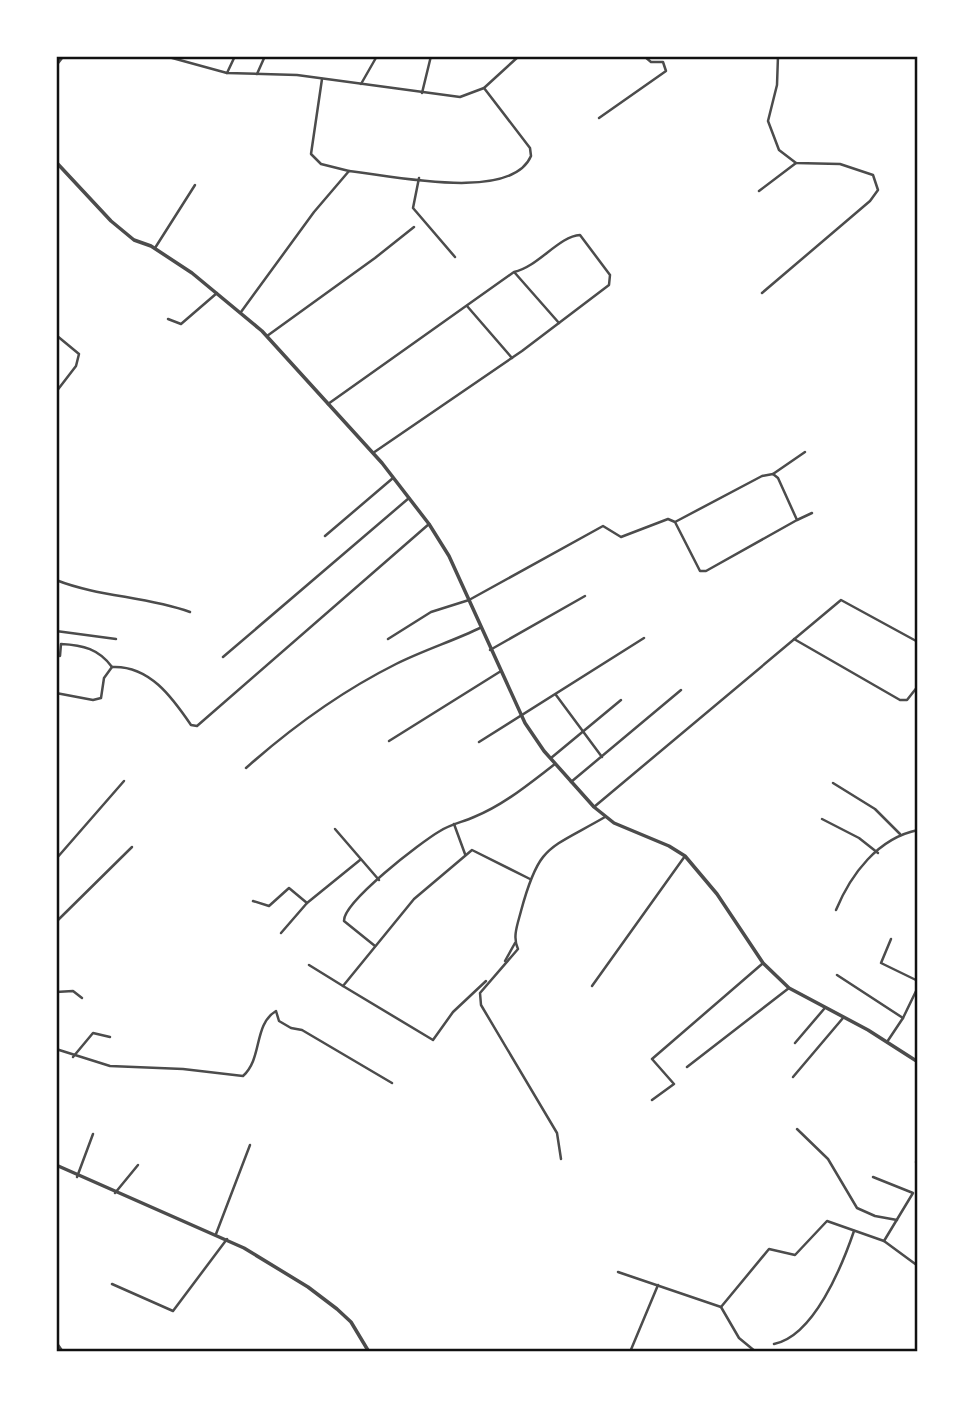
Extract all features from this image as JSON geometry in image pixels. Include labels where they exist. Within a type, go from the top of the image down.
[{"type":"street","points":[[56,65],[63,56]]},
{"type":"street","points":[[165,56],[227,73],[323,79],[460,97],[485,88],[519,56]]},
{"type":"street","points":[[227,73],[235,56]]},
{"type":"street","points":[[257,74],[265,56]]},
{"type":"street","points":[[360,84],[377,56]]},
{"type":"street","points":[[422,93],[431,56]]},
{"type":"street","points":[[599,118],[666,71],[663,61],[651,62],[645,56]]},
{"type":"street","points":[[762,293],[870,201],[878,190],[873,175],[865,171],[840,164],[796,163],[779,150],[768,121],[776,85],[778,56]]},
{"type":"street","points":[[323,79],[311,154],[321,164],[349,171],[480,184],[510,174],[530,160],[530,148],[485,88]]},
{"type":"street","points":[[56,162],[105,216],[134,240],[155,248],[241,312],[267,336],[373,453],[429,524],[449,555],[489,650],[522,717],[555,764],[593,807],[605,817],[685,856],[709,883],[763,963],[789,988],[918,1062]]},
{"type":"street","points":[[759,191],[796,163]]},
{"type":"street","points":[[241,312],[314,212],[349,171]]},
{"type":"street","points":[[419,178],[412,208],[455,257]]},
{"type":"street","points":[[155,248],[195,185]]},
{"type":"street","points":[[267,336],[414,227]]},
{"type":"street","points":[[328,404],[515,272],[527,270],[570,237],[580,235],[610,275],[611,282],[512,358],[373,453]]},
{"type":"street","points":[[515,272],[559,323]]},
{"type":"street","points":[[168,319],[181,324],[216,293]]},
{"type":"street","points":[[467,306],[512,358]]},
{"type":"street","points":[[56,335],[79,354],[78,362],[56,392]]},
{"type":"street","points":[[675,522],[762,476],[773,474],[805,452]]},
{"type":"street","points":[[773,474],[778,478],[797,520]]},
{"type":"street","points":[[324,536],[393,478]]},
{"type":"street","points":[[223,657],[409,498]]},
{"type":"street","points":[[388,639],[446,605],[469,600],[603,526],[621,537],[668,519],[675,522],[701,571],[706,571],[812,513]]},
{"type":"street","points":[[56,693],[93,700],[101,698],[104,678],[112,667],[125,666],[156,683],[191,725],[197,726],[429,524]]},
{"type":"street","points":[[56,580],[96,593],[157,602],[190,612]]},
{"type":"street","points":[[489,650],[585,596]]},
{"type":"street","points":[[593,807],[841,600],[918,642]]},
{"type":"street","points":[[246,768],[310,716],[356,687],[395,664],[480,628]]},
{"type":"street","points":[[56,631],[116,639]]},
{"type":"street","points":[[479,743],[644,638]]},
{"type":"street","points":[[794,639],[900,700],[907,700],[918,686]]},
{"type":"street","points":[[60,656],[61,644],[83,646],[106,659],[112,667]]},
{"type":"street","points":[[389,741],[501,671]]},
{"type":"street","points":[[571,782],[681,690]]},
{"type":"street","points":[[556,695],[602,758]]},
{"type":"street","points":[[551,758],[621,700]]},
{"type":"street","points":[[375,946],[349,926],[344,917],[348,909],[416,848],[454,824],[474,817],[508,798],[555,764]]},
{"type":"street","points":[[56,859],[124,781]]},
{"type":"street","points":[[833,783],[875,809],[900,834]]},
{"type":"street","points":[[309,965],[433,1040],[453,1012],[505,962],[515,943],[530,879],[538,860],[547,850],[605,817]]},
{"type":"street","points":[[822,819],[859,838],[878,853]]},
{"type":"street","points":[[454,824],[465,855]]},
{"type":"street","points":[[335,829],[379,880]]},
{"type":"street","points":[[836,910],[855,872],[900,834],[918,830]]},
{"type":"street","points":[[56,922],[132,847]]},
{"type":"street","points":[[343,986],[414,899],[472,850],[530,879]]},
{"type":"street","points":[[592,986],[685,856]]},
{"type":"street","points":[[281,933],[307,903],[360,860]]},
{"type":"street","points":[[253,901],[269,906],[289,888],[307,903]]},
{"type":"street","points":[[891,939],[881,963],[918,981]]},
{"type":"street","points":[[515,943],[518,948],[480,993],[481,1005],[557,1133],[561,1159]]},
{"type":"street","points":[[652,1100],[674,1083],[652,1059],[763,963]]},
{"type":"street","points":[[836,975],[903,1018]]},
{"type":"street","points":[[887,1042],[903,1018],[918,987]]},
{"type":"street","points":[[687,1067],[789,988]]},
{"type":"street","points":[[56,992],[73,991],[82,998]]},
{"type":"street","points":[[795,1043],[824,1009]]},
{"type":"street","points":[[56,1049],[73,1057],[121,1068],[183,1069],[243,1076],[251,1067],[266,1019],[276,1011],[279,1021],[291,1028],[302,1030],[392,1083]]},
{"type":"street","points":[[793,1077],[843,1018]]},
{"type":"street","points":[[73,1057],[93,1033],[110,1037]]},
{"type":"street","points":[[797,1129],[828,1159],[857,1208],[875,1216],[897,1220]]},
{"type":"street","points":[[77,1177],[93,1134]]},
{"type":"street","points":[[216,1234],[250,1145]]},
{"type":"street","points":[[916,1163],[918,1157]]},
{"type":"street","points":[[56,1165],[77,1177],[227,1239],[308,1287],[351,1322],[369,1352]]},
{"type":"street","points":[[115,1193],[138,1165]]},
{"type":"street","points":[[873,1177],[914,1194],[884,1241]]},
{"type":"street","points":[[721,1307],[769,1249],[795,1255],[827,1221],[884,1241],[918,1266]]},
{"type":"street","points":[[774,1344],[782,1342],[815,1312],[854,1231]]},
{"type":"street","points":[[112,1284],[173,1311],[227,1239]]},
{"type":"street","points":[[618,1272],[721,1307],[739,1338],[756,1352]]},
{"type":"street","points":[[630,1352],[658,1285]]},
{"type":"street","points":[[56,1342],[63,1352]]}]
